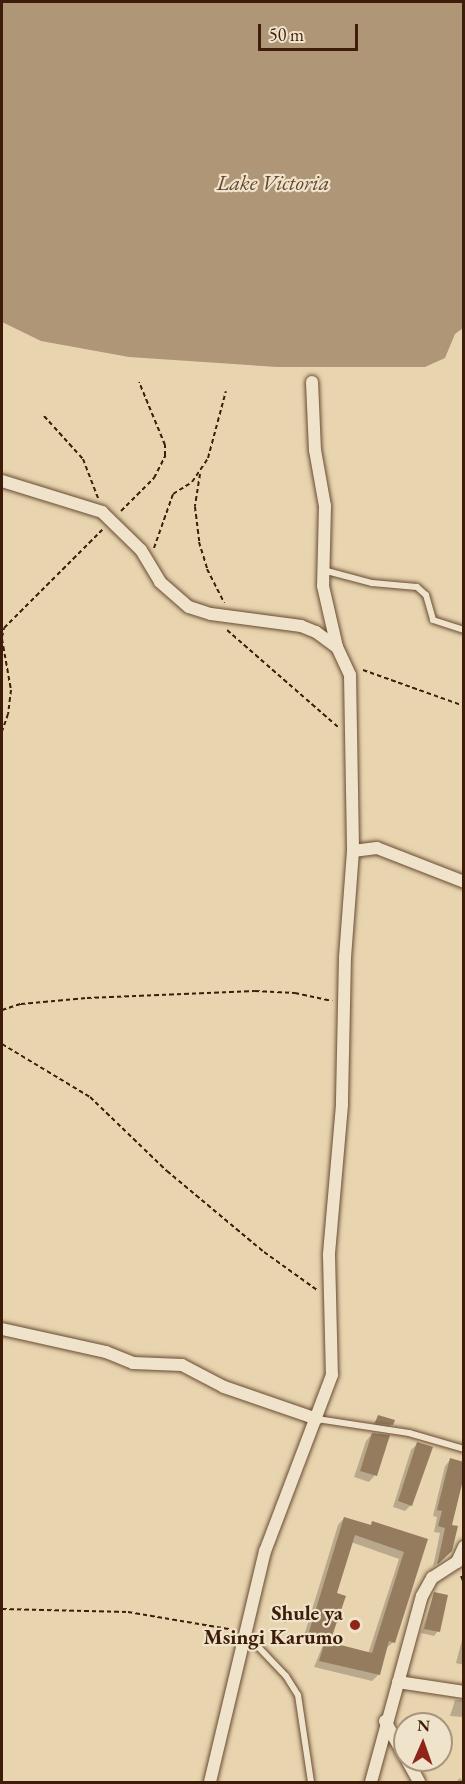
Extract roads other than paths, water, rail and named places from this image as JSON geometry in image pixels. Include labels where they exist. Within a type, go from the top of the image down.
[{"type":"street","points":[[210,1782],[244,1632],[284,1495],[317,1419],[332,1375],[329,1255],[342,1104],[343,1004],[353,850],[350,675],[345,659],[337,647],[322,570],[326,506],[315,450],[312,382]]},
{"type":"street","points":[[2,481],[107,516],[147,561],[160,582],[189,607],[234,618],[301,626],[337,647]]},
{"type":"street","points":[[353,850],[377,849],[464,882]]},
{"type":"street","points":[[2,1329],[106,1352],[133,1363],[182,1365],[224,1387],[317,1419]]},
{"type":"street","points":[[371,1782],[385,1721],[422,1596],[432,1578],[457,1562],[464,1547]]},
{"type":"street","points":[[398,1682],[464,1692]]},
{"type":"street","points":[[385,1721],[393,1735]]},
{"type":"lane","points":[[322,570],[372,583],[417,587],[426,595],[434,620],[464,630]]},
{"type":"lane","points":[[317,1419],[409,1433],[464,1449]]},
{"type":"lane","points":[[244,1632],[286,1676],[298,1695],[310,1782]]},
{"type":"water","name":"Lake Victoria","points":[[2,2],[463,2],[463,328],[455,334],[445,358],[425,367],[277,367],[129,357],[41,341],[2,322]]},
{"type":"place","name":"Shule ya Msingi Karumo","points":[[355,1625]]}]
